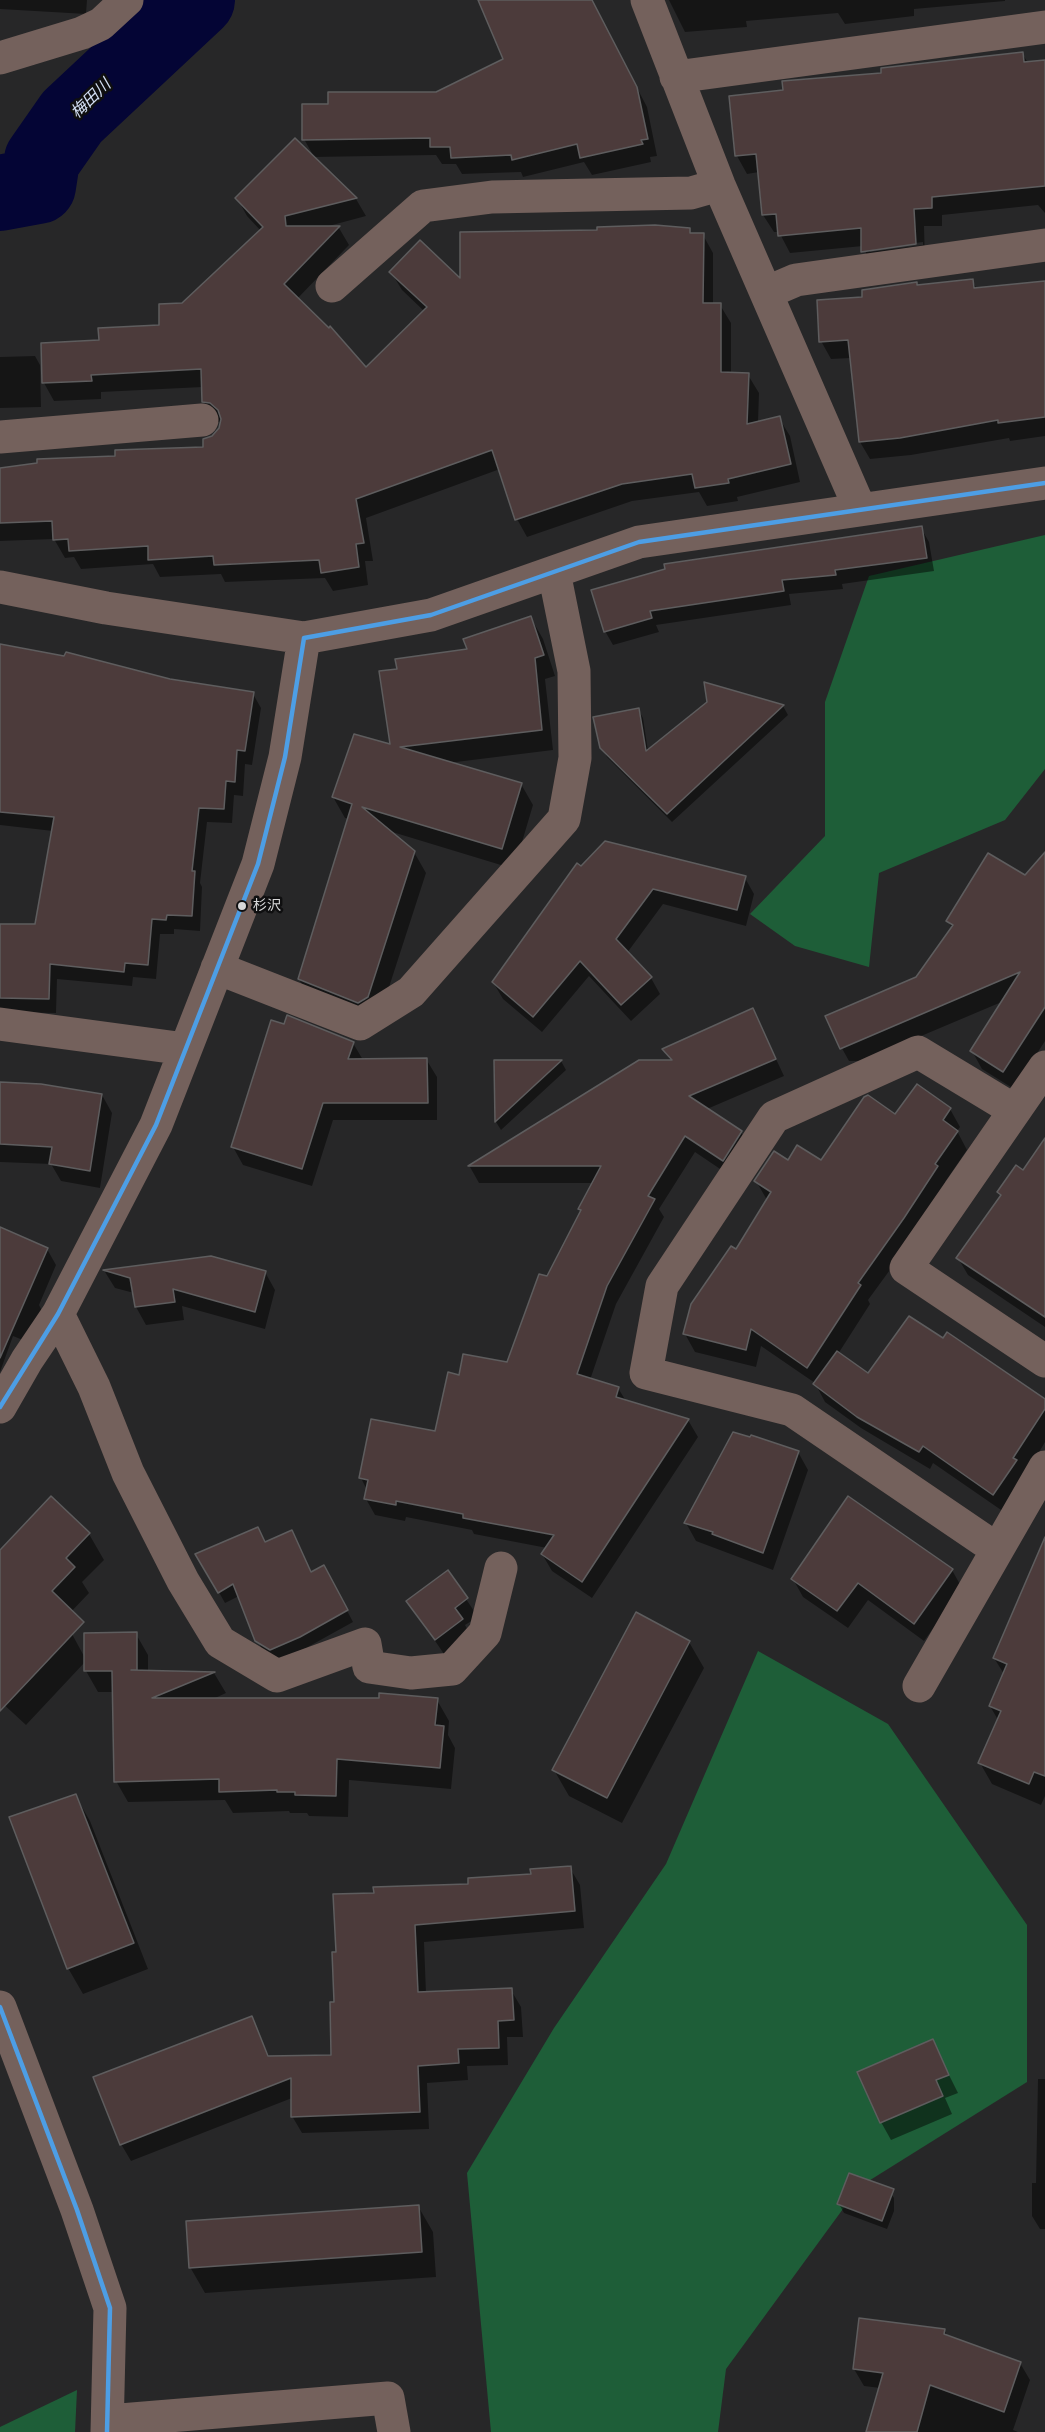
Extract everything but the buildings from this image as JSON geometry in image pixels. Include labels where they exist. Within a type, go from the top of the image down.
[{"type":"street","points":[[0,58],[101,24],[127,0]]},
{"type":"street","points":[[647,0],[719,185],[768,292],[860,508]]},
{"type":"street","points":[[676,77],[1045,27]]},
{"type":"street","points":[[332,286],[423,206],[492,197],[691,193],[719,185]]},
{"type":"street","points":[[768,292],[796,280],[1045,245]]},
{"type":"street","points":[[0,437],[202,420]]},
{"type":"street","points":[[0,587],[106,608],[303,638],[431,615],[639,542],[860,508],[1045,483]]},
{"type":"street","points":[[217,968],[360,1024],[411,992],[564,819],[575,758],[574,671],[554,572]]},
{"type":"street","points":[[0,1407],[27,1360],[58,1314],[156,1125],[258,864],[285,757],[303,638]]},
{"type":"street","points":[[0,1024],[185,1049]]},
{"type":"street","points":[[996,1548],[792,1410],[646,1373],[662,1286],[774,1117],[918,1052],[1014,1110]]},
{"type":"street","points":[[1045,1067],[906,1268],[1045,1361]]},
{"type":"street","points":[[58,1314],[94,1387],[128,1473],[195,1601],[220,1641],[277,1676],[365,1644],[369,1667],[411,1673],[452,1669],[485,1633],[501,1568]]},
{"type":"street","points":[[919,1686],[996,1548],[1045,1467]]},
{"type":"street","points":[[0,2007],[77,2210],[110,2308],[107,2426],[388,2397],[394,2432]]},
{"type":"green space","points":[[1045,535],[1045,769],[1005,820],[879,873],[869,967],[795,946],[750,914],[825,836],[825,702],[869,576]]},
{"type":"green space","points":[[758,1651],[888,1724],[1027,1925],[1027,2082],[859,2187],[726,2369],[718,2432],[491,2432],[467,2173],[554,2028],[666,1864]]},
{"type":"green space","points":[[77,2390],[75,2432],[0,2432],[0,2427]]},
{"type":"waterway","name":"梅田川","points":[[0,193],[38,186],[42,160],[72,117],[197,0]]},
{"type":"transit line","points":[[304,638],[431,615],[639,542],[1045,483]]},
{"type":"transit line","points":[[0,1407],[58,1314],[156,1125],[258,864],[285,757],[304,638]]},
{"type":"transit line","points":[[0,2007],[77,2210],[110,2308],[107,2432]]},
{"type":"place","name":"杉沢","points":[[242,906]]}]
